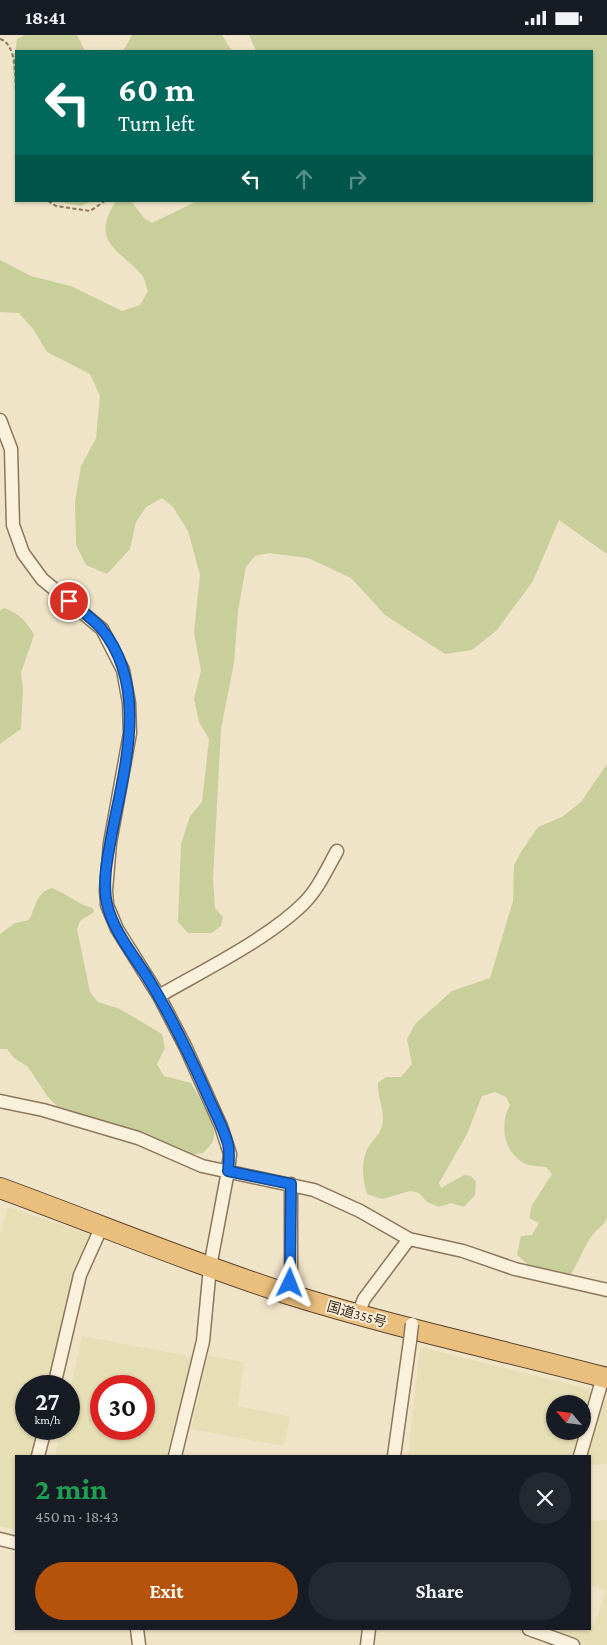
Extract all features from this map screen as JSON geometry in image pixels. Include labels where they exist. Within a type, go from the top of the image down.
[{"type":"highway","name":"国道355号","points":[[0,1188],[210,1267],[288,1294],[358,1314],[605,1377]]},
{"type":"street","points":[[0,420],[11,449],[14,525],[23,553],[42,579],[102,629],[123,670],[129,703],[130,733],[110,843],[106,890],[107,905],[117,929],[159,996],[221,1126],[230,1154],[210,1267],[203,1341],[175,1455]]},
{"type":"street","points":[[159,996],[281,924],[305,902],[318,885],[337,851]]},
{"type":"street","points":[[0,1101],[43,1110],[138,1139],[187,1161],[314,1190],[345,1204],[409,1239],[463,1251],[515,1269],[607,1290]]},
{"type":"street","points":[[288,1294],[291,1268],[291,1184]]},
{"type":"street","points":[[57,1375],[80,1275],[102,1226]]},
{"type":"street","points":[[358,1314],[364,1299],[409,1239]]},
{"type":"street","points":[[394,1455],[412,1324]]},
{"type":"street","points":[[580,1455],[605,1377]]},
{"type":"street","points":[[38,1455],[42,1440]]},
{"type":"street","points":[[0,1539],[15,1543]]},
{"type":"street","points":[[137,1630],[139,1645]]},
{"type":"street","points":[[367,1645],[369,1630]]},
{"type":"street","points":[[543,1631],[573,1645]]},
{"type":"path","points":[[0,39],[9,45],[12,54],[15,82]]},
{"type":"path","points":[[50,202],[56,206],[90,211],[104,202]]},
{"type":"shaded area","points":[[8,1207],[92,1235],[53,1375],[15,1375],[15,1440],[37,1440],[33,1455],[15,1455],[15,1530],[0,1526],[0,1233]]},
{"type":"shaded area","points":[[82,1336],[193,1357],[167,1455],[55,1455],[59,1440],[80,1440],[80,1375],[74,1375]]},
{"type":"shaded area","points":[[420,1347],[593,1390],[591,1398],[591,1395],[546,1395],[546,1440],[581,1440],[577,1455],[408,1455]]},
{"type":"shaded area","points":[[208,1356],[244,1362],[238,1406],[290,1417],[284,1446],[191,1429]]},
{"type":"shaded area","points":[[607,1400],[607,1464],[591,1465],[591,1455],[587,1455],[604,1402]]},
{"type":"shaded area","points":[[607,1520],[607,1645],[585,1645],[553,1633],[552,1630],[591,1630],[591,1625],[594,1626],[606,1590],[591,1585],[591,1521]]},
{"type":"green space","points":[[25,35],[77,35],[84,50],[15,50],[17,39]]},
{"type":"green space","points":[[132,35],[222,35],[231,50],[124,50]]},
{"type":"green space","points":[[249,35],[607,35],[607,554],[559,520],[533,581],[497,630],[472,650],[445,654],[385,615],[351,578],[308,558],[269,553],[255,556],[246,567],[238,611],[234,663],[221,729],[213,880],[215,908],[223,917],[221,926],[212,933],[188,933],[178,922],[181,844],[190,816],[202,802],[209,739],[199,722],[194,699],[201,671],[194,632],[200,575],[188,531],[173,507],[162,498],[146,507],[136,522],[130,549],[107,574],[86,565],[76,545],[75,502],[81,466],[96,438],[100,396],[90,374],[47,352],[33,329],[19,313],[0,312],[0,260],[31,276],[71,286],[122,311],[140,305],[148,291],[142,276],[116,250],[106,235],[109,215],[116,202],[132,202],[144,218],[152,223],[195,202],[593,202],[593,50],[256,50]]},
{"type":"green space","points":[[15,54],[15,82],[13,68]]},
{"type":"green space","points":[[61,202],[90,202],[81,206]]},
{"type":"green space","points":[[4,608],[22,619],[34,635],[21,673],[23,690],[21,729],[0,744],[0,611]]},
{"type":"green space","points":[[607,764],[607,1218],[604,1224],[591,1237],[567,1279],[533,1269],[517,1255],[521,1236],[532,1235],[539,1223],[529,1218],[532,1205],[552,1174],[546,1167],[526,1164],[512,1153],[505,1138],[504,1130],[510,1105],[506,1097],[495,1092],[482,1096],[467,1134],[439,1183],[441,1188],[464,1175],[471,1176],[476,1182],[475,1195],[464,1207],[451,1203],[439,1207],[427,1202],[419,1193],[410,1191],[382,1199],[367,1194],[363,1162],[367,1149],[380,1132],[383,1123],[378,1083],[386,1077],[401,1077],[412,1064],[407,1039],[415,1024],[452,991],[490,978],[513,901],[514,865],[521,852],[538,827],[562,817],[581,802]]},
{"type":"green space","points":[[52,888],[93,908],[94,912],[80,921],[77,929],[90,992],[98,1002],[120,1009],[162,1034],[165,1048],[157,1064],[164,1076],[191,1083],[213,1125],[213,1140],[203,1153],[191,1155],[59,1108],[48,1097],[28,1067],[14,1058],[7,1049],[0,1049],[0,934],[15,923],[29,920],[39,897],[46,890]]},
{"type":"route","points":[[69,601],[97,623],[109,639],[123,670],[129,703],[130,733],[110,843],[106,890],[107,905],[117,929],[159,996],[185,1046],[227,1143],[230,1154],[228,1171],[291,1184],[290,1283]]}]
